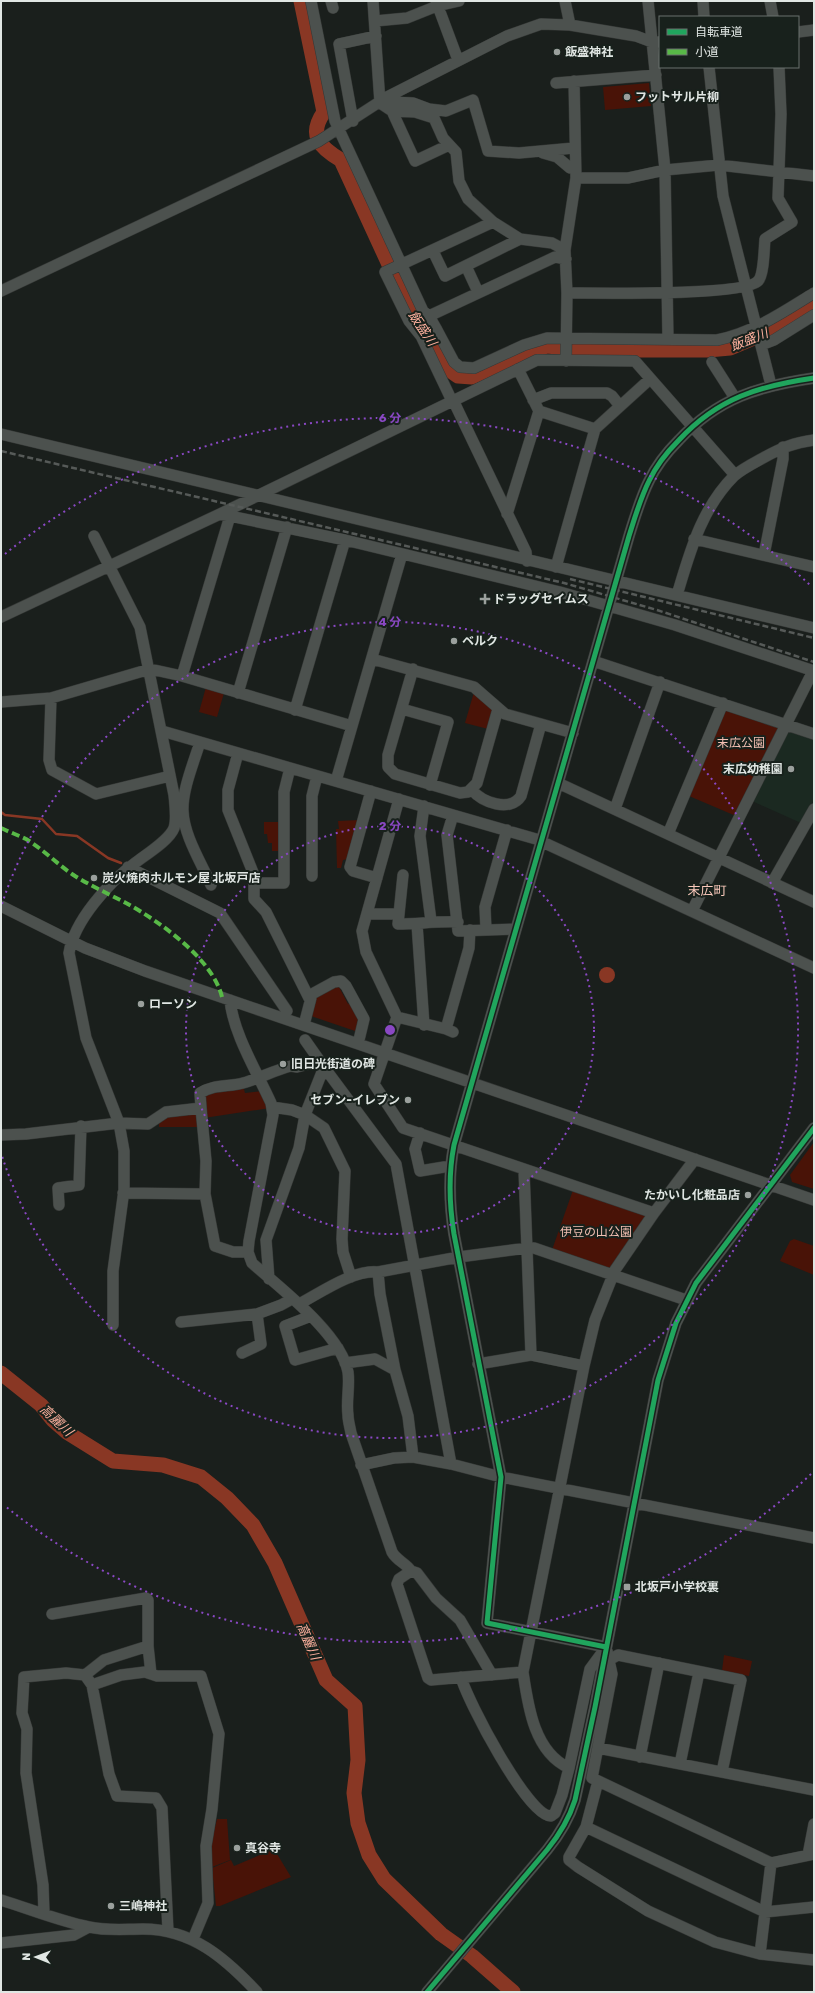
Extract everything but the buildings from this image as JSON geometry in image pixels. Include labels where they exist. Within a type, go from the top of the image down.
[{"type":"street","points":[[311,1],[334,121],[338,131],[423,311],[428,316],[454,362],[460,367],[468,369],[535,341],[547,338],[567,340],[717,340],[756,328],[814,293]]},
{"type":"street","points":[[373,1],[384,100],[392,111],[414,161],[450,145]]},
{"type":"street","points":[[375,21],[406,18],[436,3],[459,1]]},
{"type":"street","points":[[565,1],[570,25]]},
{"type":"street","points":[[648,1],[656,42],[656,75],[665,170],[668,339]]},
{"type":"street","points":[[702,1],[704,16]]},
{"type":"street","points":[[770,1],[773,16]]},
{"type":"street","points":[[436,3],[458,60]]},
{"type":"street","points":[[1,291],[305,148],[338,131],[384,100],[458,60],[507,36],[541,24],[570,25],[636,36],[656,42]]},
{"type":"street","points":[[799,32],[814,30]]},
{"type":"street","points":[[353,121],[339,44],[376,36]]},
{"type":"street","points":[[709,68],[723,196],[771,385]]},
{"type":"street","points":[[567,293],[667,293],[746,287],[758,281],[761,275],[765,240],[792,222],[778,198],[779,68]]},
{"type":"street","points":[[556,83],[656,75]]},
{"type":"street","points":[[567,358],[566,254],[576,178],[574,148],[574,81]]},
{"type":"street","points":[[384,100],[413,103],[429,109],[446,111],[473,100],[488,151],[538,152],[574,148]]},
{"type":"street","points":[[392,111],[415,112],[434,118],[443,138],[456,152],[459,181],[463,191],[468,199],[493,222],[520,239],[552,243],[566,254]]},
{"type":"street","points":[[538,152],[557,157],[570,168]]},
{"type":"street","points":[[576,178],[628,178],[665,170],[719,165],[814,176]]},
{"type":"street","points":[[493,222],[385,272],[409,321],[421,336],[526,552],[527,561]]},
{"type":"street","points":[[434,250],[445,276],[520,239]]},
{"type":"street","points":[[428,316],[554,257],[566,254]]},
{"type":"street","points":[[466,266],[478,292]]},
{"type":"street","points":[[761,344],[774,340],[814,315]]},
{"type":"street","points":[[1,617],[110,566],[225,515],[256,496],[445,406],[452,400],[537,360],[567,358],[635,362],[735,475]]},
{"type":"street","points":[[712,362],[734,398]]},
{"type":"street","points":[[518,368],[539,411],[595,429]]},
{"type":"street","points":[[606,1647],[487,1623],[501,1477],[478,1364],[449,1205],[450,1166],[454,1145],[616,581],[639,503],[649,480],[664,457],[692,426],[713,410],[734,398],[771,385],[814,378]]},
{"type":"street","points":[[556,567],[595,429],[650,379]]},
{"type":"street","points":[[533,400],[551,393],[607,393],[612,396],[620,406]]},
{"type":"street","points":[[507,514],[539,411]]},
{"type":"street","points":[[1,434],[527,561],[814,628]]},
{"type":"street","points":[[677,595],[694,538],[714,502],[735,475],[783,447],[794,443],[814,440]]},
{"type":"street","points":[[764,555],[783,458],[783,447]]},
{"type":"street","points":[[225,515],[345,540],[532,585],[675,625],[814,671],[692,911]]},
{"type":"street","points":[[182,676],[225,515]]},
{"type":"street","points":[[238,693],[286,527]]},
{"type":"street","points":[[94,536],[140,627],[150,669],[174,795],[174,828],[155,848],[128,868],[103,892],[71,940],[69,953],[86,1038],[119,1123],[124,1151],[123,1193],[113,1271],[113,1326]]},
{"type":"street","points":[[694,538],[814,567]]},
{"type":"street","points":[[295,710],[345,540]]},
{"type":"street","points":[[336,781],[402,554]]},
{"type":"street","points":[[372,659],[413,669],[474,687],[505,714],[573,733]]},
{"type":"street","points":[[594,661],[814,734]]},
{"type":"street","points":[[1,702],[51,698],[150,669],[182,676],[352,726]]},
{"type":"street","points":[[413,669],[388,756],[388,767],[395,774],[460,793],[472,790],[477,783],[498,709]]},
{"type":"street","points":[[614,809],[660,682]]},
{"type":"street","points":[[51,698],[49,760],[52,770],[96,794],[170,776]]},
{"type":"street","points":[[668,834],[722,703]]},
{"type":"street","points":[[402,709],[448,722],[430,784]]},
{"type":"street","points":[[472,790],[478,797],[504,805],[512,804],[518,801],[521,796],[541,724]]},
{"type":"street","points":[[162,731],[542,841],[814,968]]},
{"type":"street","points":[[200,742],[185,796],[183,811],[186,828],[211,885]]},
{"type":"street","points":[[238,753],[228,790],[228,810],[254,875],[254,899],[266,912],[310,998]]},
{"type":"street","points":[[254,884],[284,883],[284,792],[290,768]]},
{"type":"street","points":[[312,876],[312,796],[317,776]]},
{"type":"street","points":[[558,783],[814,902]]},
{"type":"street","points":[[370,791],[350,867],[353,871],[377,878]]},
{"type":"street","points":[[399,799],[362,931],[364,947],[398,1017],[375,1081],[375,1087],[403,1128],[654,1213]]},
{"type":"street","points":[[424,806],[420,836],[431,921]]},
{"type":"street","points":[[772,882],[814,809]]},
{"type":"street","points":[[453,815],[447,835],[458,931],[516,929]]},
{"type":"street","points":[[486,930],[485,907],[507,830]]},
{"type":"street","points":[[128,868],[220,913],[287,1011]]},
{"type":"street","points":[[403,875],[398,924],[417,924],[431,921],[458,922]]},
{"type":"street","points":[[1,906],[102,955],[814,1200]]},
{"type":"street","points":[[367,914],[399,914]]},
{"type":"street","points":[[417,924],[424,1025]]},
{"type":"street","points":[[398,1017],[449,1031],[469,948],[470,930]]},
{"type":"street","points":[[304,1025],[310,998],[314,992],[334,982],[344,983],[364,1019],[358,1044]]},
{"type":"street","points":[[230,1000],[231,1011],[241,1038],[272,1107],[271,1126],[255,1202],[248,1252],[252,1263],[296,1301],[338,1348],[345,1362],[349,1383],[347,1414],[351,1433],[394,1557],[409,1567],[411,1571],[417,1573],[436,1598],[460,1620],[492,1675]]},
{"type":"street","points":[[305,1040],[396,1164],[451,1464]]},
{"type":"street","points":[[248,1252],[233,1252],[215,1246],[205,1194],[206,1161],[200,1108],[200,1093],[215,1087],[242,1083],[291,1066],[297,1067],[322,1064]]},
{"type":"street","points":[[269,1279],[266,1240],[299,1148],[305,1115],[322,1064]]},
{"type":"street","points":[[272,1107],[292,1110],[305,1115],[324,1128],[345,1171],[342,1239],[343,1252],[351,1277]]},
{"type":"street","points":[[1,1135],[26,1134],[82,1126],[119,1123],[148,1124],[166,1112],[200,1108]]},
{"type":"street","points":[[59,1205],[58,1188],[79,1185],[82,1126]]},
{"type":"street","points":[[429,1989],[535,1864],[563,1828],[575,1800],[596,1707],[606,1647],[663,1360],[676,1323],[686,1300],[708,1265],[814,1128]]},
{"type":"street","points":[[420,1133],[415,1149],[420,1171],[450,1166]]},
{"type":"street","points":[[570,1768],[558,1763],[546,1749],[529,1713],[523,1672],[584,1366],[595,1320],[613,1275],[654,1213],[695,1159]]},
{"type":"street","points":[[524,1170],[531,1355]]},
{"type":"street","points":[[123,1193],[205,1194]]},
{"type":"street","points":[[181,1322],[257,1314],[296,1301],[368,1271],[378,1272],[459,1257],[527,1248],[534,1248],[686,1300]]},
{"type":"street","points":[[378,1272],[380,1294],[395,1370],[408,1416],[413,1457]]},
{"type":"street","points":[[242,1353],[261,1344],[257,1314]]},
{"type":"street","points":[[311,1316],[285,1326],[295,1360],[338,1348]]},
{"type":"street","points":[[478,1364],[531,1355],[584,1366]]},
{"type":"street","points":[[345,1362],[375,1360],[395,1370]]},
{"type":"street","points":[[361,1465],[394,1458],[413,1457],[451,1464],[501,1477],[814,1538]]},
{"type":"street","points":[[411,1571],[398,1579],[398,1584],[428,1678],[432,1680],[523,1672]]},
{"type":"street","points":[[52,1614],[146,1598],[148,1600],[148,1646],[152,1674]]},
{"type":"street","points":[[44,1913],[43,1885],[26,1774],[27,1729],[22,1712],[24,1677],[66,1673],[86,1675],[104,1660],[148,1646]]},
{"type":"street","points":[[606,1647],[612,1674],[592,1778],[771,1863],[811,1854],[814,1824]]},
{"type":"street","points":[[461,1677],[480,1723],[523,1792],[548,1816],[551,1816],[555,1813],[570,1768],[590,1669],[606,1647]]},
{"type":"street","points":[[610,1660],[618,1655],[741,1680],[722,1772]]},
{"type":"street","points":[[640,1757],[658,1663]]},
{"type":"street","points":[[92,1684],[130,1674],[145,1672],[158,1676],[201,1676],[219,1734],[212,1809],[206,1846],[208,1903],[192,1939]]},
{"type":"street","points":[[680,1764],[699,1672]]},
{"type":"street","points":[[86,1675],[92,1684],[109,1774],[117,1796],[156,1798],[162,1808],[168,1931]]},
{"type":"street","points":[[598,1748],[814,1790]]},
{"type":"street","points":[[598,1781],[586,1827],[569,1857],[569,1860],[648,1911],[715,1942],[760,1954],[814,1960]]},
{"type":"street","points":[[586,1827],[765,1912],[814,1907]]},
{"type":"street","points":[[760,1954],[771,1863]]},
{"type":"street","points":[[1,1900],[89,1927],[168,1931],[192,1939],[218,1954],[257,1992]]},
{"type":"street","points":[[1,1942],[74,1935],[89,1927]]},
{"type":"shaded area","name":"末広幼稚園","points":[[787,731],[814,738],[814,800],[801,823],[752,801]]},
{"type":"shaded area","points":[[604,967],[610,967],[615,972],[613,981],[610,983],[604,983],[599,978],[599,972]]},
{"type":"green space","name":"フットサル片柳","points":[[649,83],[651,106],[605,110],[603,87]]},
{"type":"green space","points":[[206,687],[224,693],[217,717],[199,712]]},
{"type":"green space","points":[[474,692],[494,710],[488,729],[465,723]]},
{"type":"green space","name":"末広公園","points":[[728,709],[780,728],[736,816],[689,796],[723,710]]},
{"type":"green space","points":[[360,820],[348,859],[343,860],[341,868],[337,868],[336,829],[339,829],[338,821]]},
{"type":"green space","points":[[264,822],[281,822],[280,851],[272,851],[272,843],[268,843],[267,834],[264,834]]},
{"type":"green space","points":[[334,985],[339,987],[348,1004],[351,1002],[360,1018],[358,1032],[311,1016],[313,998]]},
{"type":"green space","points":[[243,1086],[245,1093],[262,1091],[270,1108],[204,1118],[205,1094]]},
{"type":"green space","points":[[199,1111],[201,1127],[159,1127],[159,1119],[165,1115]]},
{"type":"green space","points":[[814,1142],[814,1189],[792,1182],[790,1175]]},
{"type":"green space","name":"伊豆の山公園","points":[[573,1190],[644,1214],[646,1218],[613,1268],[608,1270],[552,1250]]},
{"type":"green space","points":[[794,1239],[814,1246],[814,1275],[780,1261],[790,1241]]},
{"type":"green space","points":[[724,1655],[752,1661],[749,1676],[722,1671]]},
{"type":"green space","points":[[217,1819],[227,1819],[230,1860],[212,1867],[212,1840]]},
{"type":"green space","points":[[274,1849],[291,1877],[220,1906],[216,1906],[212,1868],[231,1860],[234,1866]]},
{"type":"waterway","name":"飯盛川","points":[[301,1],[324,112],[317,127],[318,140],[327,150],[341,160],[409,308],[431,337],[441,361],[448,369],[458,376],[472,377],[533,350],[547,346],[588,350],[708,350],[730,348],[768,332],[814,304]]},
{"type":"waterway","points":[[1,812],[5,815],[42,819],[56,834],[77,836],[108,858],[121,863]]},
{"type":"waterway","name":"高麗川","points":[[1,1373],[41,1405],[53,1420],[68,1433],[113,1461],[163,1465],[201,1477],[227,1498],[253,1525],[275,1563],[326,1680],[355,1706],[358,1760],[354,1793],[358,1823],[369,1855],[384,1879],[441,1934],[472,1956],[513,1992]]},
{"type":"railway","points":[[1,451],[564,583],[657,610],[814,662]]},
{"type":"railway","points":[[570,579],[814,638]]},
{"type":"marked path","points":[[1,828],[26,839],[75,876],[126,903],[169,931],[183,942],[208,969],[217,983],[222,997]]},
{"type":"cycle path","points":[[606,1647],[487,1623],[501,1477],[454,1234],[450,1190],[452,1156],[629,536],[646,488],[655,470],[670,449],[694,426],[724,404],[757,390],[814,378]]},
{"type":"cycle path","points":[[427,1992],[547,1850],[560,1832],[570,1814],[575,1800],[595,1707],[658,1380],[676,1323],[696,1283],[814,1128]]},
{"type":"place","name":"飯盛神社","points":[[557,52]]},
{"type":"place","name":"フットサル片柳","points":[[627,97]]},
{"type":"place","name":"ドラッグセイムス","points":[[485,599]]},
{"type":"place","name":"ベルク","points":[[454,641]]},
{"type":"place","name":"末広幼稚園","points":[[791,769]]},
{"type":"place","name":"炭火焼肉ホルモン屋 北坂戸店","points":[[94,878]]},
{"type":"place","name":"ローソン","points":[[141,1004]]},
{"type":"place","name":"旧日光街道の碑","points":[[283,1064]]},
{"type":"place","name":"セブン-イレブン","points":[[408,1100]]},
{"type":"place","name":"たかいし化粧品店","points":[[748,1195]]},
{"type":"place","name":"北坂戸小学校裏","points":[[627,1587]]},
{"type":"place","name":"真谷寺","points":[[237,1848]]},
{"type":"place","name":"三嶋神社","points":[[111,1906]]},
{"type":"district","name":"末広町","points":[[707,890]]}]
